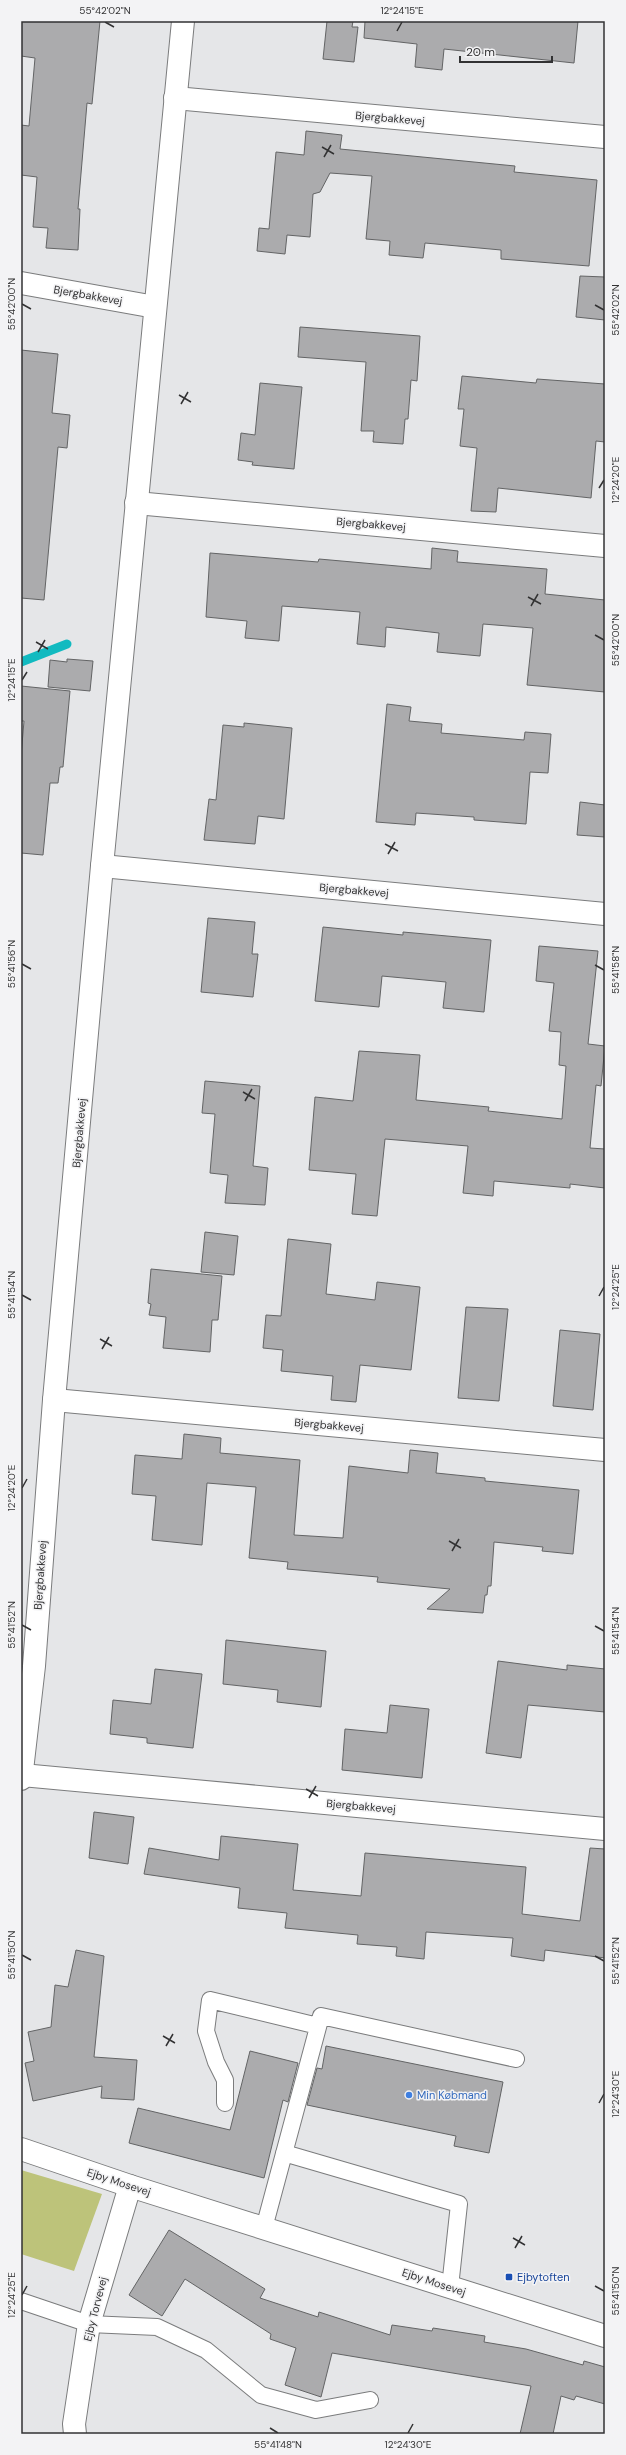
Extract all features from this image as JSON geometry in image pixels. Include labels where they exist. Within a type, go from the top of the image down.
[{"type":"street","name":"Bjergbakkevej","points":[[183,21],[102,866],[54,1400],[34,1666],[21,1777],[605,1829]]},
{"type":"street","name":"Bjergbakkevej","points":[[175,98],[605,137]]},
{"type":"street","name":"Bjergbakkevej","points":[[21,283],[155,307]]},
{"type":"street","name":"Bjergbakkevej","points":[[136,503],[605,546]]},
{"type":"street","name":"Bjergbakkevej","points":[[102,866],[605,914]]},
{"type":"street","name":"Bjergbakkevej","points":[[54,1400],[605,1450]]},
{"type":"street","name":"Ejby Mosevej","points":[[21,2149],[130,2186],[605,2336]]},
{"type":"street","name":"Ejby Torvevej","points":[[75,2434],[74,2424],[89,2324],[130,2186]]},
{"type":"lane","points":[[226,2103],[226,2080],[216,2062],[206,2031],[210,2000],[516,2059]]},
{"type":"lane","points":[[264,2228],[320,2021]]},
{"type":"lane","points":[[284,2153],[459,2204],[450,2287]]},
{"type":"lane","points":[[21,2301],[89,2324],[157,2327],[206,2350],[261,2395],[316,2410],[370,2400]]},
{"type":"green space","points":[[21,2170],[102,2194],[74,2271],[21,2254]]},
{"type":"building","points":[[21,21],[100,21],[92,104],[87,103],[78,209],[80,209],[78,250],[46,248],[48,228],[33,227],[37,177],[21,175],[21,125],[29,126],[35,58],[21,56]]},
{"type":"building","points":[[327,21],[353,21],[352,27],[358,27],[354,62],[323,59]]},
{"type":"building","points":[[365,21],[578,21],[574,63],[444,49],[442,70],[415,67],[417,44],[364,38]]},
{"type":"building","points":[[306,131],[342,135],[340,149],[515,166],[514,172],[597,180],[589,266],[501,259],[501,250],[425,243],[423,258],[389,255],[390,241],[366,239],[372,176],[330,173],[320,192],[313,194],[310,237],[287,235],[285,254],[257,251],[259,228],[269,229],[276,152],[304,155]]},
{"type":"building","points":[[580,276],[605,277],[605,320],[576,317]]},
{"type":"building","points":[[300,327],[420,336],[417,381],[411,380],[408,419],[405,419],[403,444],[373,442],[374,431],[361,431],[366,362],[298,357]]},
{"type":"building","points":[[21,350],[58,354],[52,413],[70,415],[67,448],[58,447],[44,600],[21,598]]},
{"type":"building","points":[[462,376],[536,383],[537,379],[605,384],[605,442],[596,441],[591,498],[498,488],[496,512],[471,511],[477,448],[460,446],[464,409],[458,409]]},
{"type":"building","points":[[260,383],[302,387],[294,469],[252,465],[253,462],[238,460],[241,433],[255,435]]},
{"type":"building","points":[[432,548],[458,551],[457,562],[547,569],[545,594],[605,600],[605,692],[527,685],[533,628],[483,624],[480,656],[437,652],[439,633],[386,627],[385,647],[357,644],[360,612],[282,606],[279,641],[245,638],[247,621],[206,617],[210,553],[318,562],[319,559],[431,569]]},
{"type":"building","points":[[67,659],[93,661],[90,691],[48,687],[50,660],[67,662]]},
{"type":"building","points":[[21,686],[70,691],[63,767],[60,767],[58,783],[50,783],[43,855],[21,853],[21,756],[24,721],[21,721]]},
{"type":"building","points":[[387,704],[411,707],[409,721],[442,724],[441,733],[524,740],[525,732],[551,734],[548,773],[530,772],[526,824],[474,820],[474,817],[416,813],[415,825],[376,822]]},
{"type":"building","points":[[244,723],[292,728],[284,819],[258,816],[255,844],[204,840],[209,799],[216,800],[223,725],[244,727]]},
{"type":"building","points":[[580,802],[605,805],[605,837],[577,835]]},
{"type":"building","points":[[208,918],[255,922],[252,954],[258,954],[253,997],[201,992]]},
{"type":"building","points":[[323,927],[403,935],[403,932],[491,940],[484,1012],[443,1008],[446,982],[382,976],[379,1007],[315,1001]]},
{"type":"building","points":[[539,946],[598,951],[588,1044],[605,1046],[601,1086],[596,1085],[590,1148],[605,1149],[605,1188],[570,1184],[570,1188],[494,1181],[493,1196],[463,1193],[468,1146],[385,1139],[377,1216],[352,1214],[356,1174],[309,1170],[315,1097],[353,1101],[359,1051],[420,1055],[416,1100],[489,1107],[488,1111],[562,1119],[566,1066],[559,1065],[561,1032],[549,1031],[554,983],[536,981]]},
{"type":"building","points":[[205,1081],[260,1086],[253,1166],[268,1168],[265,1205],[225,1203],[228,1175],[210,1173],[215,1114],[202,1113]]},
{"type":"building","points":[[205,1232],[238,1236],[234,1275],[201,1272]]},
{"type":"building","points":[[288,1239],[331,1244],[326,1294],[375,1300],[377,1282],[420,1287],[411,1370],[360,1365],[356,1402],[331,1400],[333,1376],[281,1371],[283,1350],[263,1348],[266,1315],[281,1316]]},
{"type":"building","points":[[151,1269],[222,1276],[218,1320],[212,1320],[210,1352],[163,1348],[166,1317],[149,1315],[151,1304],[148,1303]]},
{"type":"building","points":[[466,1307],[508,1309],[499,1401],[458,1398]]},
{"type":"building","points":[[560,1330],[600,1334],[593,1410],[553,1406]]},
{"type":"building","points":[[184,1434],[221,1438],[220,1453],[300,1460],[294,1535],[343,1538],[349,1466],[408,1473],[410,1450],[438,1453],[436,1473],[485,1478],[485,1481],[579,1490],[573,1554],[542,1551],[543,1547],[494,1542],[491,1586],[488,1586],[487,1595],[485,1595],[483,1613],[427,1609],[450,1589],[377,1582],[378,1577],[287,1569],[288,1562],[249,1558],[256,1487],[207,1483],[202,1545],[152,1540],[156,1496],[132,1494],[135,1455],[182,1459]]},
{"type":"building","points":[[226,1640],[326,1651],[321,1707],[277,1702],[278,1690],[223,1684]]},
{"type":"building","points":[[498,1661],[567,1670],[567,1665],[605,1669],[605,1712],[528,1705],[521,1758],[486,1753]]},
{"type":"building","points":[[155,1669],[202,1674],[193,1748],[147,1743],[147,1738],[110,1734],[113,1700],[151,1704]]},
{"type":"building","points":[[390,1705],[429,1709],[422,1778],[342,1770],[345,1729],[387,1733]]},
{"type":"building","points":[[94,1812],[134,1817],[128,1864],[89,1858]]},
{"type":"building","points":[[221,1836],[298,1844],[293,1890],[361,1896],[365,1853],[526,1867],[522,1914],[580,1921],[590,1848],[605,1849],[605,1958],[545,1950],[544,1961],[511,1956],[513,1938],[426,1932],[424,1959],[396,1956],[397,1947],[357,1944],[358,1935],[285,1928],[287,1913],[238,1908],[240,1888],[144,1874],[149,1848],[219,1860]]},
{"type":"building","points":[[76,1950],[104,1956],[94,2057],[137,2060],[134,2100],[101,2098],[102,2086],[33,2101],[25,2063],[34,2061],[28,2032],[51,2027],[55,1985],[68,1987]]},
{"type":"building","name":"Min Købmand","points":[[326,2046],[503,2082],[489,2153],[454,2146],[456,2136],[307,2105],[317,2068],[322,2069]]},
{"type":"building","points":[[250,2051],[298,2063],[288,2102],[283,2100],[264,2178],[129,2143],[138,2108],[230,2130]]},
{"type":"building","points":[[169,2230],[265,2289],[260,2298],[318,2317],[319,2312],[390,2335],[392,2325],[432,2331],[433,2328],[485,2336],[484,2342],[526,2349],[583,2365],[584,2361],[605,2367],[605,2404],[576,2396],[574,2400],[561,2396],[553,2434],[520,2434],[531,2386],[332,2353],[321,2397],[285,2385],[296,2348],[270,2339],[271,2334],[185,2279],[162,2316],[129,2295]]},
{"type":"waterway","points":[[21,662],[67,644]]},
{"type":"place","name":"Min Købmand","points":[[409,2095]]},
{"type":"place","name":"Ejbytoften","points":[[509,2277]]}]
